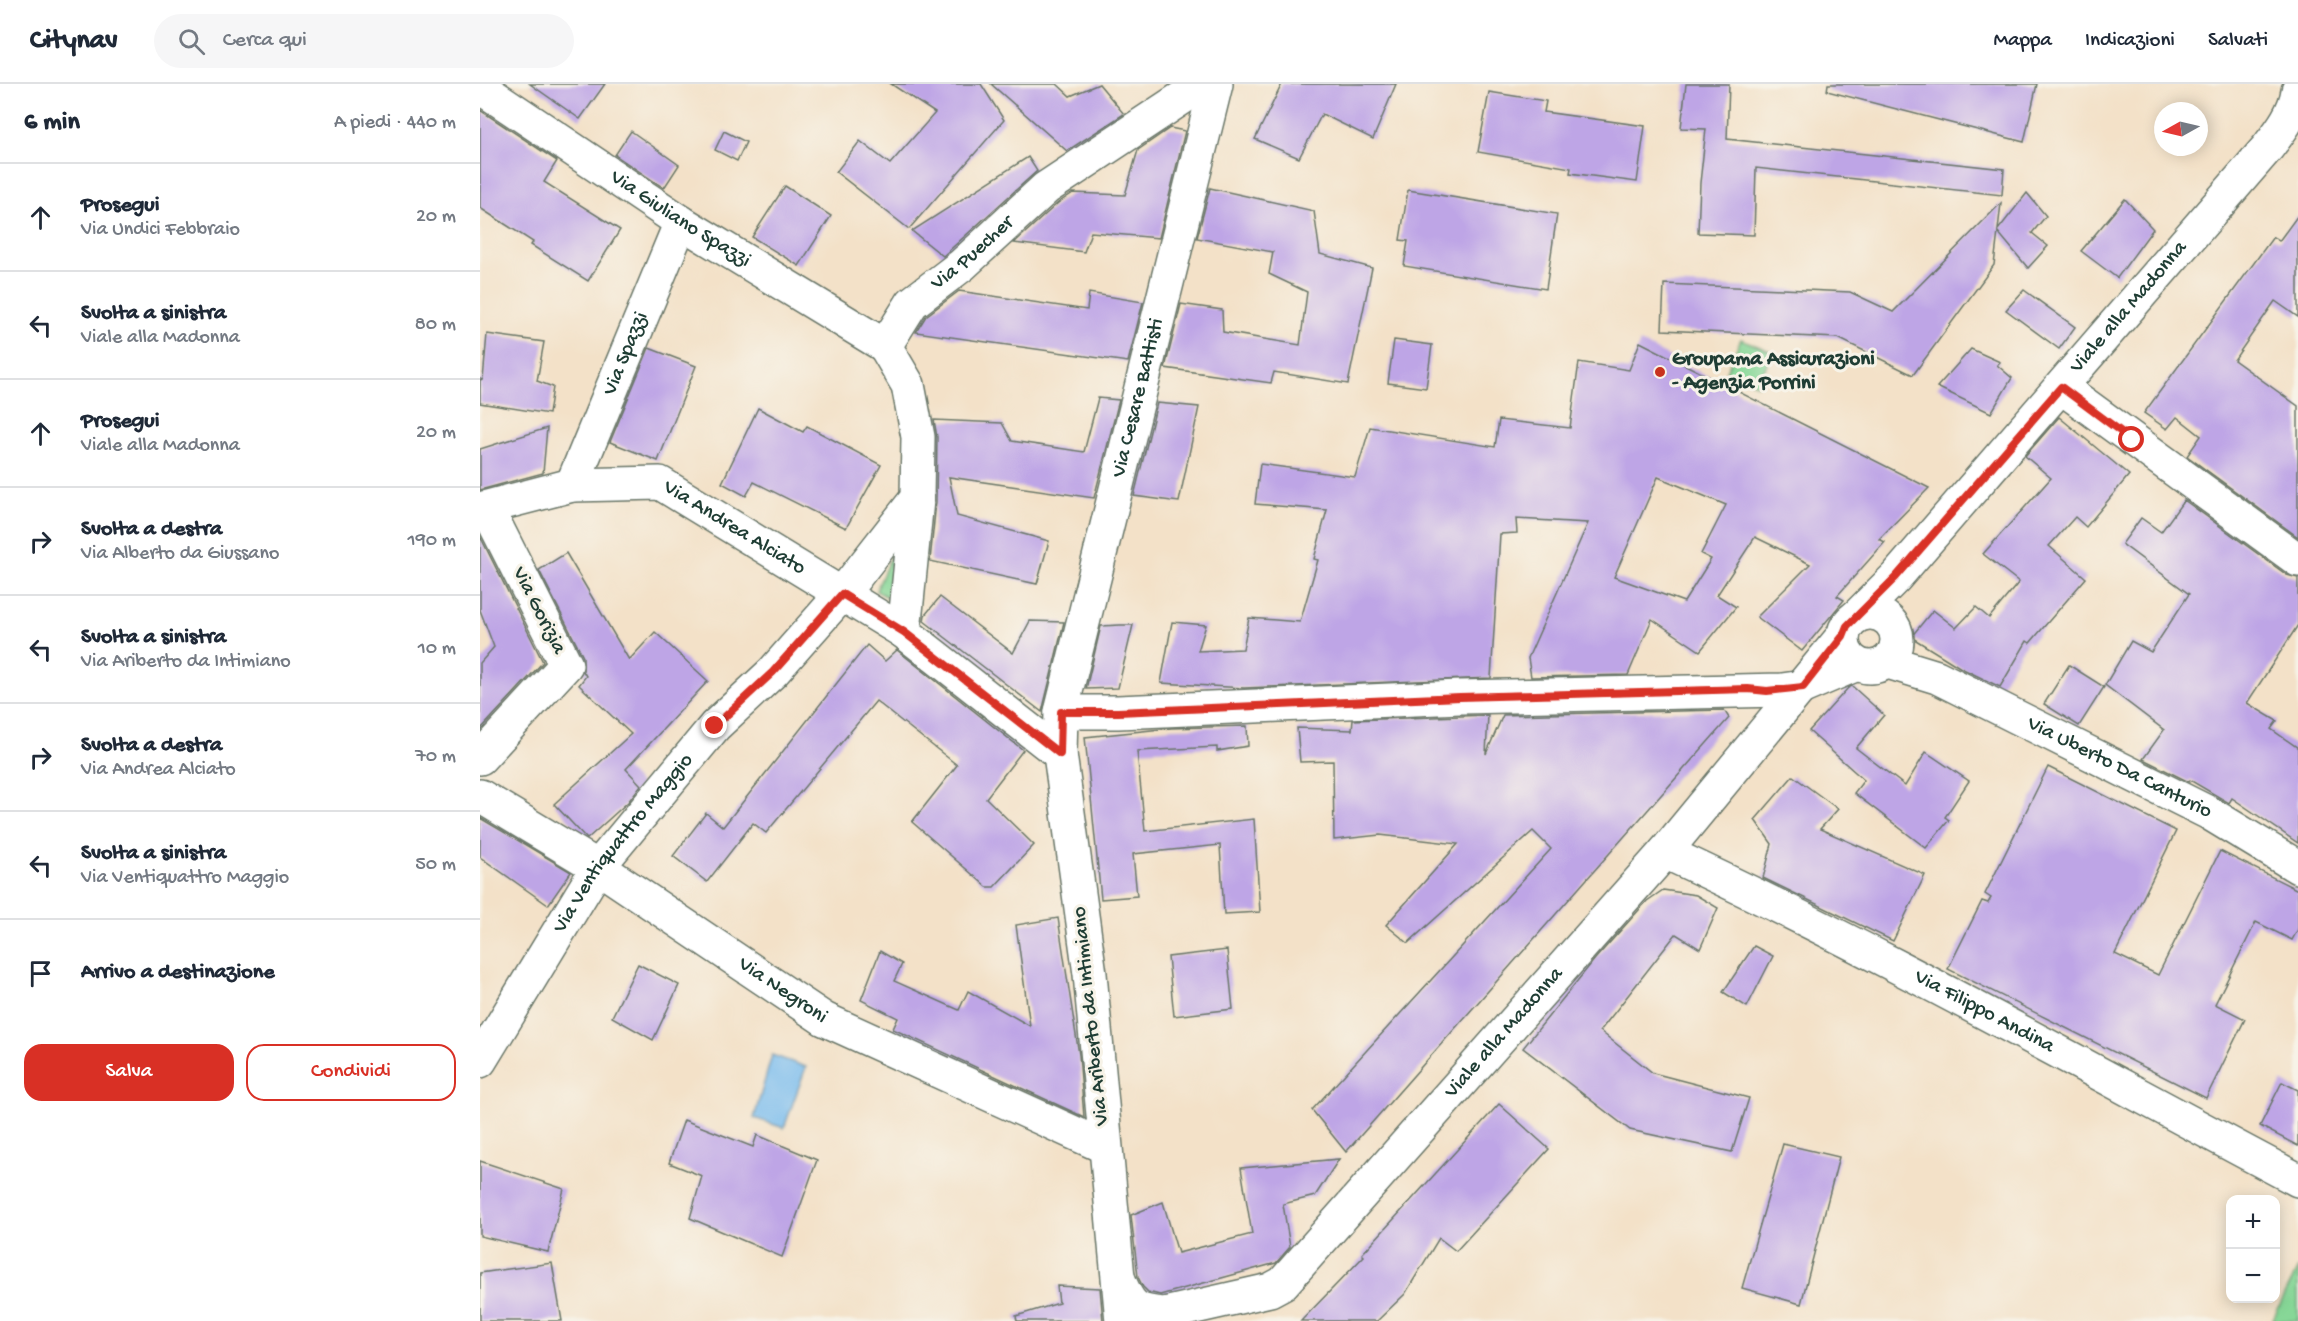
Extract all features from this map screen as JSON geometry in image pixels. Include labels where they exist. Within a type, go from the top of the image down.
[{"type":"street","name":"Via Puecher","points":[[885,346],[912,303],[962,265],[1046,188],[1203,84]]},
{"type":"street","name":"Via Cesare Battisti","points":[[1061,712],[1216,84]]},
{"type":"street","name":"Via Giuliano Spazzi","points":[[480,87],[681,222],[885,346]]},
{"type":"street","name":"Viale alla Madonna","points":[[1119,1280],[1126,1298],[1135,1307],[1154,1317],[1270,1290],[1282,1283],[1665,852],[1803,687],[1872,640],[1896,577],[2268,147],[2284,125],[2298,91]]},
{"type":"street","name":"Viale alla Madonna","points":[[2268,147],[2298,131]]},
{"type":"street","name":"Via Spazzi","points":[[572,485],[681,222]]},
{"type":"street","points":[[885,346],[908,385],[918,437],[917,498],[904,632]]},
{"type":"street","points":[[2061,387],[2298,560]]},
{"type":"street","name":"Via Andrea Alciato","points":[[483,508],[572,485],[660,483],[904,632],[1054,749]]},
{"type":"street","points":[[844,595],[917,498]]},
{"type":"street","name":"Via Gorizia","points":[[480,758],[566,665],[483,508]]},
{"type":"street","name":"Via Ventiquattro Maggio","points":[[480,1061],[598,867],[715,726],[773,672],[844,595]]},
{"type":"street","name":"Via Uberto Da Canturio","points":[[1872,640],[1937,677],[2209,813],[2298,867]]},
{"type":"street","points":[[1061,712],[1118,712],[1460,697],[1748,689],[1767,691],[1803,687]]},
{"type":"street","points":[[1748,689],[1759,710],[1761,725],[1759,737]]},
{"type":"street","name":"Via Ariberto da Intimiano","points":[[1061,712],[1054,749],[1090,974],[1122,1321]]},
{"type":"street","name":"Via Negroni","points":[[480,796],[598,867],[824,1019],[1105,1146]]},
{"type":"street","name":"Via Filippo Andina","points":[[1665,852],[1754,894],[1907,972],[2298,1180]]},
{"type":"green space","points":[[1741,339],[1772,352],[1758,385],[1726,372]]},
{"type":"green space","points":[[904,525],[897,602],[876,591]]},
{"type":"green space","points":[[2298,1268],[2298,1321],[2272,1321]]},
{"type":"water","points":[[772,1055],[806,1067],[784,1128],[754,1118]]},
{"type":"building","points":[[530,84],[605,84],[580,119]]},
{"type":"building","points":[[891,84],[981,84],[1004,120],[909,229],[836,172],[860,141],[890,164],[935,113]]},
{"type":"building","points":[[991,84],[1057,84],[1070,96],[1099,84],[1124,114],[1067,151]]},
{"type":"building","points":[[1282,84],[1396,84],[1373,139],[1322,114],[1299,158],[1255,139]]},
{"type":"building","points":[[1686,84],[1729,84],[1727,139],[2004,169],[2002,195],[1756,168],[1754,235],[1698,233],[1700,183],[1706,129],[1681,128]]},
{"type":"building","points":[[1828,84],[2037,84],[2024,142],[1827,91]]},
{"type":"building","points":[[1489,92],[1546,101],[1544,112],[1645,126],[1637,182],[1570,173],[1571,168],[1478,152]]},
{"type":"building","points":[[480,110],[557,161],[544,182],[620,230],[588,281],[531,245],[533,242],[480,208]]},
{"type":"building","points":[[1170,128],[1185,131],[1159,238],[1091,232],[1084,252],[1014,243],[1058,203],[1073,193],[1125,195],[1138,150]]},
{"type":"building","points":[[631,131],[679,165],[664,188],[615,155]]},
{"type":"building","points":[[724,131],[746,142],[737,161],[715,150]]},
{"type":"building","points":[[1028,157],[1037,171],[943,256],[912,231]]},
{"type":"building","points":[[785,186],[831,216],[799,266],[752,237]]},
{"type":"building","points":[[1210,188],[1314,211],[1320,254],[1372,268],[1348,384],[1274,372],[1271,383],[1165,368],[1181,304],[1222,310],[1223,332],[1300,345],[1307,292],[1269,274],[1273,252],[1197,238]]},
{"type":"building","points":[[1408,190],[1557,214],[1546,289],[1404,266],[1408,241],[1400,240]]},
{"type":"building","points":[[2027,193],[2046,216],[2032,233],[2048,246],[2028,268],[1998,232],[1994,265],[1913,375],[1838,338],[1662,330],[1664,284],[1850,292],[1893,312],[2001,203],[1998,230]]},
{"type":"building","points":[[2125,199],[2153,229],[2117,278],[2081,251]]},
{"type":"building","points":[[2298,215],[2298,317],[2275,301],[2234,360],[2298,406],[2298,537],[2187,456],[2201,436],[2177,417],[2167,429],[2144,413],[2273,237],[2279,241]]},
{"type":"building","points":[[2024,290],[2075,327],[2059,349],[2006,310]]},
{"type":"building","points":[[959,291],[1087,310],[1089,293],[1143,302],[1128,362],[916,332],[926,316]]},
{"type":"building","points":[[487,334],[544,342],[537,381],[553,387],[549,414],[480,403],[480,379],[483,380]]},
{"type":"building","points":[[1394,340],[1432,345],[1426,388],[1388,383]]},
{"type":"building","points":[[1640,342],[1929,488],[1879,539],[1885,542],[1837,596],[1844,600],[1802,651],[1757,617],[1810,564],[1755,537],[1717,595],[1736,607],[1700,651],[1652,619],[1628,675],[1531,677],[1528,658],[1588,523],[1516,519],[1517,533],[1500,534],[1491,678],[1244,688],[1161,683],[1172,622],[1206,625],[1198,651],[1243,649],[1249,618],[1300,622],[1318,560],[1314,559],[1327,510],[1255,504],[1260,464],[1355,477],[1370,427],[1495,447],[1499,420],[1570,428],[1579,362],[1629,370]],"holes":[[[1658,477],[1726,505],[1701,554],[1711,559],[1684,602],[1614,577]]]},
{"type":"building","points":[[649,348],[696,366],[658,461],[610,442]]},
{"type":"building","points":[[1971,349],[2000,362],[1997,365],[2012,378],[1991,413],[1937,387]]},
{"type":"building","points":[[1098,398],[1119,400],[1094,498],[949,477],[957,516],[1049,541],[1037,584],[930,561],[936,502],[937,437],[934,420],[1002,423],[1012,441],[1084,452]]},
{"type":"building","points":[[1157,403],[1199,407],[1179,502],[1134,496]]},
{"type":"building","points":[[758,408],[803,432],[807,426],[881,465],[846,528],[754,482],[746,496],[722,483]]},
{"type":"building","points":[[2059,417],[2129,475],[2086,527],[2075,517],[2049,546],[2086,578],[2030,643],[2027,641],[2000,687],[1961,668],[1911,637],[1933,610],[1956,628],[1976,607],[1989,618],[2019,582],[1983,554],[2051,478],[2025,456]]},
{"type":"building","points":[[547,428],[543,473],[480,490],[480,449]]},
{"type":"building","points":[[2184,500],[2287,575],[2298,578],[2298,625],[2247,703],[2277,721],[2271,729],[2298,748],[2298,843],[2232,798],[2229,803],[2190,780],[2189,782],[2143,759],[2164,730],[2105,685],[2131,641],[2151,652],[2189,594],[2122,544],[2141,518],[2161,532]]},
{"type":"building","points":[[480,536],[543,662],[480,730],[480,663],[494,647],[480,610]]},
{"type":"building","points":[[566,553],[629,660],[655,632],[708,681],[626,769],[641,785],[628,802],[587,839],[554,804],[631,734],[579,685],[586,676],[583,671],[583,657],[539,570]]},
{"type":"building","points":[[940,597],[1013,653],[1030,621],[1064,622],[1042,712],[924,621],[925,615]]},
{"type":"building","points":[[1133,625],[1118,688],[1086,689],[1101,626]]},
{"type":"building","points":[[867,645],[885,661],[897,650],[1023,750],[986,798],[1034,845],[994,887],[987,887],[912,822],[957,765],[876,701],[766,833],[753,823],[707,882],[673,856],[706,813],[723,827]]},
{"type":"building","points":[[2069,665],[2104,687],[2079,726],[2044,704]]},
{"type":"building","points":[[1852,686],[1884,715],[1856,748],[1905,786],[1926,752],[1969,781],[1945,817],[1949,820],[1926,848],[1854,793],[1864,780],[1809,731]]},
{"type":"building","points":[[1724,710],[1729,718],[1346,1152],[1312,1110],[1551,849],[1533,831],[1408,943],[1386,925],[1458,844],[1380,835],[1334,840],[1333,761],[1300,762],[1297,728],[1352,730],[1353,720],[1488,715],[1486,754],[1503,715]]},
{"type":"building","points":[[1247,726],[1248,746],[1217,751],[1217,747],[1137,751],[1145,831],[1254,819],[1260,912],[1224,914],[1220,845],[1133,854],[1137,896],[1101,899],[1085,737],[1171,728]]},
{"type":"building","points":[[2048,767],[2176,831],[2115,954],[2158,975],[2220,851],[2298,890],[2298,929],[2292,940],[2256,922],[2215,1004],[2245,1019],[2206,1098],[1948,969],[1982,901],[1988,903],[1991,898],[1985,894]]},
{"type":"building","points":[[1793,776],[1838,809],[1820,829],[1925,875],[1893,941],[1763,878],[1772,844],[1755,820]]},
{"type":"building","points":[[480,818],[571,872],[548,905],[480,857]]},
{"type":"building","points":[[1663,890],[1696,895],[1718,908],[1700,949],[1676,934],[1600,1031],[1653,1073],[1749,1098],[1732,1152],[1630,1130],[1523,1048],[1595,959],[1647,901]]},
{"type":"building","points":[[1058,918],[1079,1055],[1084,1117],[893,1029],[898,1018],[861,1000],[880,951],[902,964],[894,981],[959,1010],[968,991],[1030,1026],[1016,925]]},
{"type":"building","points":[[1754,946],[1773,956],[1747,1007],[1723,992]]},
{"type":"building","points":[[1227,950],[1233,1009],[1174,1016],[1168,957]]},
{"type":"building","points":[[638,964],[679,985],[653,1040],[612,1017]]},
{"type":"building","points":[[2282,1082],[2298,1090],[2298,1146],[2260,1126]]},
{"type":"building","points":[[1499,1104],[1549,1149],[1456,1251],[1439,1238],[1405,1294],[1377,1321],[1301,1321],[1364,1256],[1362,1254]]},
{"type":"building","points":[[684,1120],[753,1147],[757,1135],[817,1160],[782,1257],[690,1218],[702,1176],[669,1163]]},
{"type":"building","points":[[1783,1144],[1839,1157],[1801,1304],[1742,1288]]},
{"type":"building","points":[[1339,1159],[1315,1196],[1283,1204],[1290,1247],[1276,1263],[1160,1295],[1148,1292],[1143,1287],[1138,1277],[1131,1215],[1163,1202],[1178,1253],[1252,1234],[1241,1168]]},
{"type":"building","points":[[480,1161],[564,1189],[548,1252],[480,1236]]},
{"type":"building","points":[[552,1263],[562,1321],[480,1321],[480,1273]]},
{"type":"building","points":[[1057,1286],[1100,1288],[1103,1321],[1017,1321],[1016,1316],[1059,1303]]},
{"type":"place","name":"Groupama Assicurazioni - Agenzia Porrini","points":[[1660,372]]},
{"type":"route","points":[[715,726],[773,672],[842,594],[904,632],[1060,754],[1061,712],[1118,712],[1460,697],[1748,689],[1767,691],[1803,687],[1843,636],[1851,621],[1896,577],[2061,387],[2132,440]]}]
